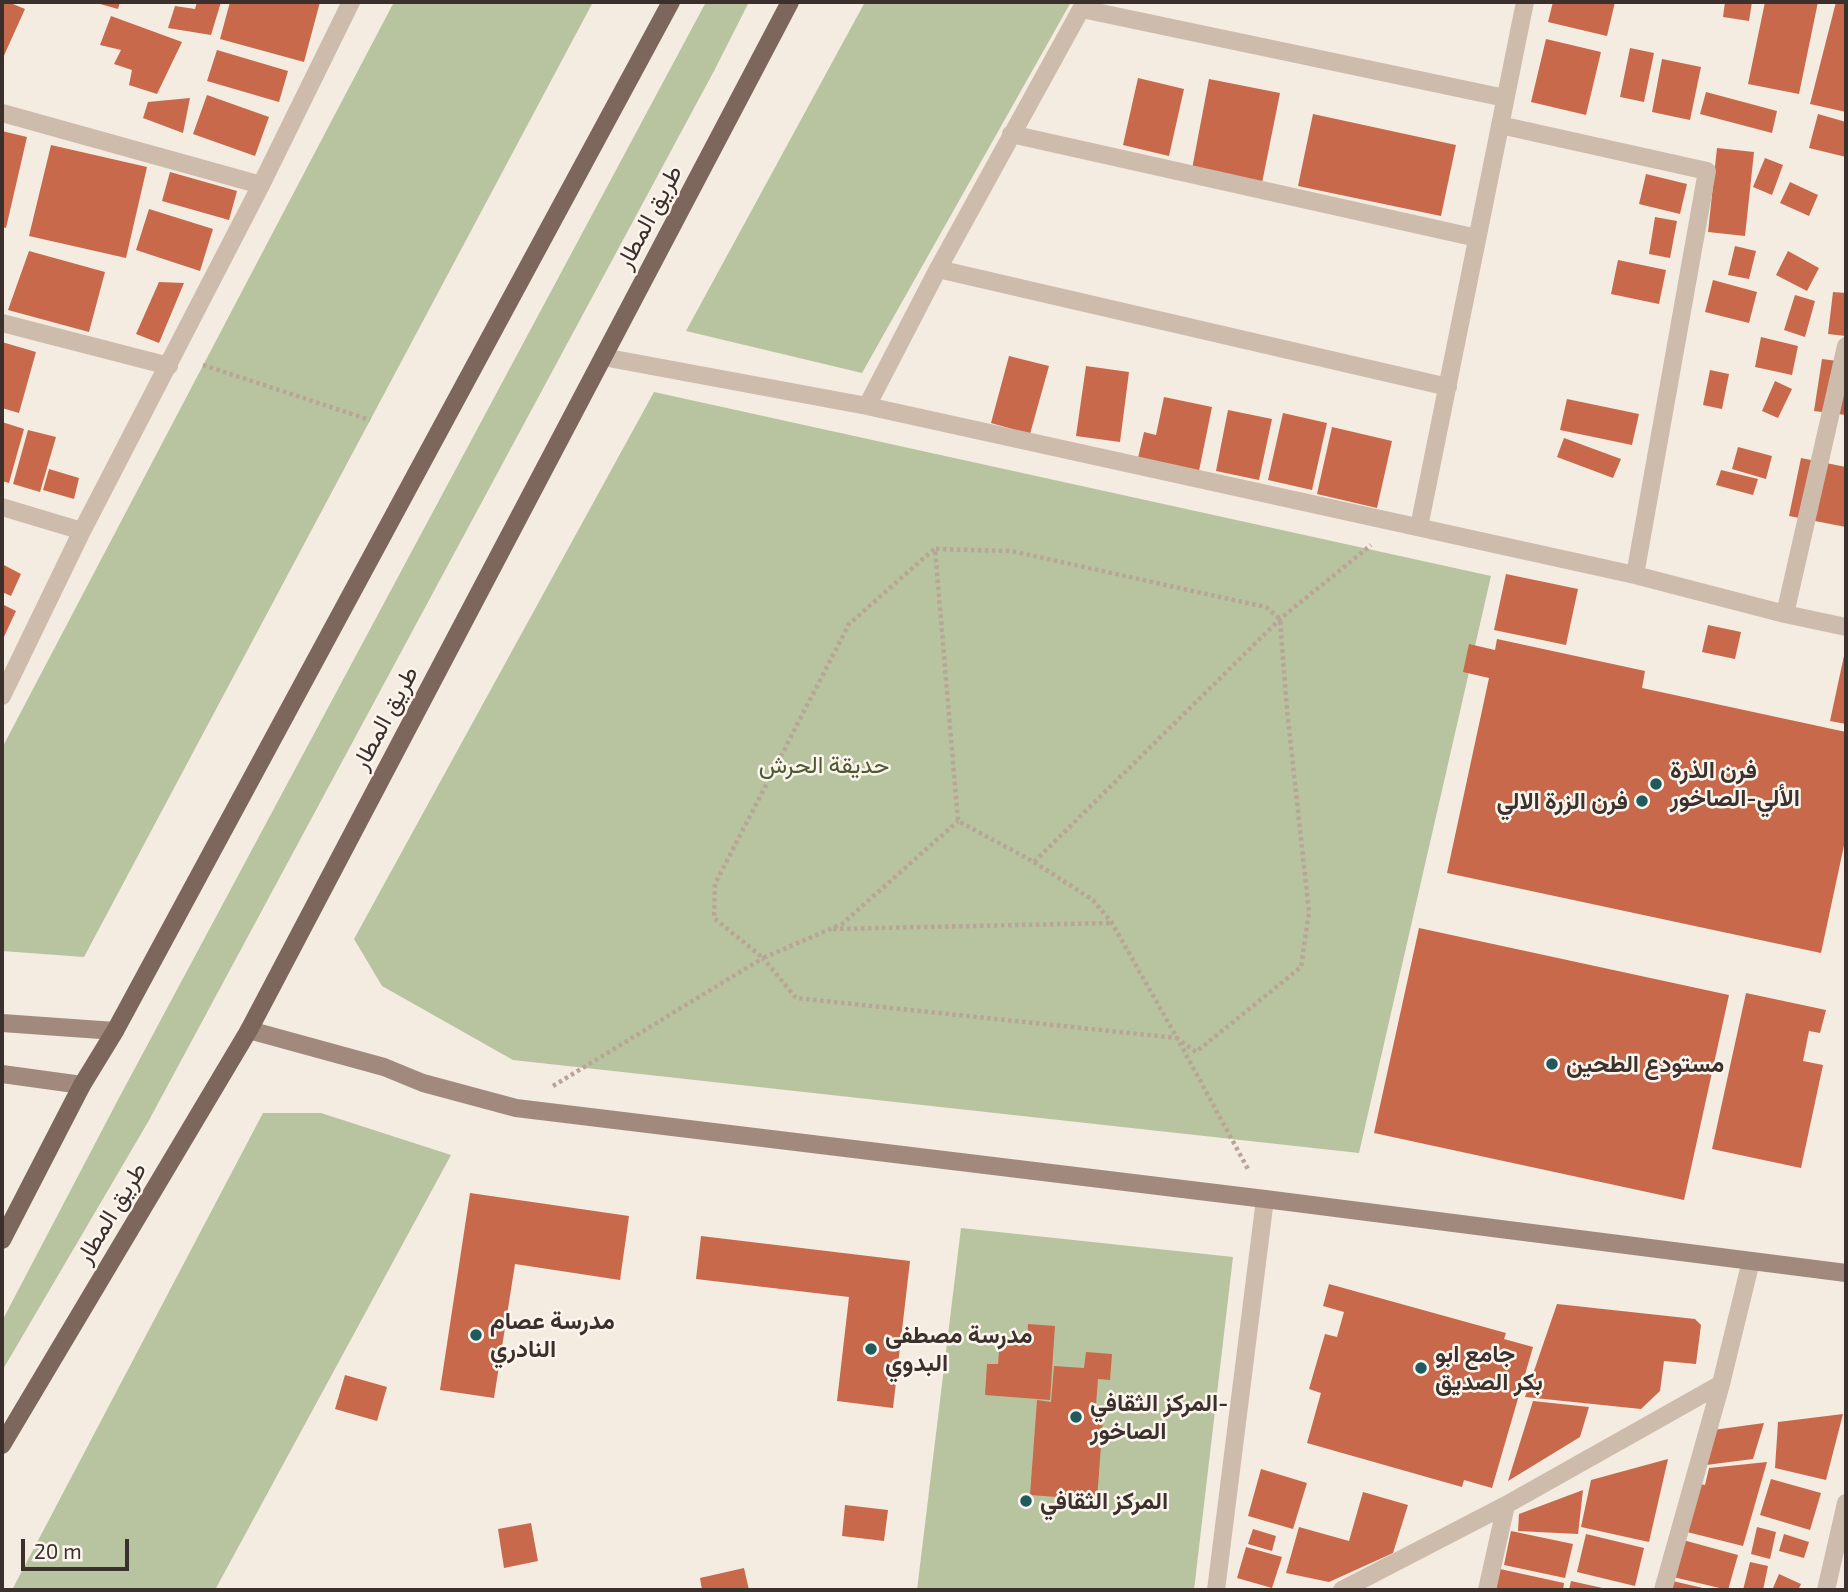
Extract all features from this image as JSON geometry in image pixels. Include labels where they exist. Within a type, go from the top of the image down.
[{"type":"main road","points":[[2,1240],[82,1085],[115,1031],[671,2]]},
{"type":"main road","name":"طريق المطار","points":[[2,1445],[249,1030],[790,2]]},
{"type":"main road","points":[[2,1023],[115,1031]]},
{"type":"main road","points":[[249,1030],[384,1067],[423,1083],[516,1108],[1846,1273]]},
{"type":"main road","points":[[2,1074],[82,1085]]},
{"type":"street","points":[[2,696],[82,531],[169,366],[351,2]]},
{"type":"street","points":[[1419,527],[1525,2]]},
{"type":"street","points":[[867,406],[1011,134],[1084,5],[1506,98]]},
{"type":"street","points":[[2,113],[261,185]]},
{"type":"street","points":[[1500,125],[1707,171],[1634,575]]},
{"type":"street","points":[[1011,134],[1478,238]]},
{"type":"street","points":[[938,269],[1448,387]]},
{"type":"street","points":[[2,323],[169,366]]},
{"type":"street","points":[[1785,614],[1846,346]]},
{"type":"street","points":[[603,357],[867,406],[1634,575],[1846,627]]},
{"type":"street","points":[[2,507],[82,531]]},
{"type":"street","points":[[1216,1590],[1265,1199]]},
{"type":"street","points":[[1663,1590],[1721,1384],[1751,1261]]},
{"type":"street","points":[[1342,1590],[1506,1505],[1721,1384]]},
{"type":"street","points":[[1826,1590],[1846,1503]]},
{"type":"street","points":[[1487,1590],[1506,1505]]},
{"type":"path","points":[[203,365],[370,420]]},
{"type":"path","points":[[1034,862],[1280,619],[1399,523]]},
{"type":"path","points":[[934,549],[958,821]]},
{"type":"path","points":[[934,549],[1011,551],[1266,607],[1280,619],[1287,709],[1310,912],[1301,967],[1196,1052],[1177,1038],[796,998],[763,958],[714,918],[715,884],[849,624],[934,549]]},
{"type":"path","points":[[958,821],[1034,862],[1093,900],[1112,923],[1265,1199]]},
{"type":"path","points":[[516,1108],[763,958],[842,923],[958,821]]},
{"type":"path","points":[[829,929],[1112,923]]},
{"type":"green space","points":[[394,2],[593,2],[84,957],[2,951],[2,748]]},
{"type":"green space","points":[[706,2],[749,2],[148,1122],[2,1371],[2,1321]]},
{"type":"green space","points":[[865,2],[1071,2],[862,373],[686,331]]},
{"type":"green space","name":"حديقة الحرش","points":[[654,392],[1491,576],[1359,1153],[513,1060],[382,986],[354,939]]},
{"type":"green space","points":[[263,1113],[321,1113],[451,1155],[215,1590],[12,1590]]},
{"type":"green space","name":"المركز الثقافي- الصاخور","points":[[961,1228],[1233,1257],[1194,1590],[917,1590]]},
{"type":"building","points":[[2,2],[25,9],[2,60]]},
{"type":"building","points":[[93,2],[120,2],[118,9]]},
{"type":"building","points":[[197,2],[221,2],[211,35],[168,28],[175,6],[195,9]]},
{"type":"building","points":[[230,2],[320,2],[304,62],[220,39]]},
{"type":"building","points":[[1553,2],[1615,2],[1607,36],[1548,22]]},
{"type":"building","points":[[1725,2],[1752,2],[1749,21],[1723,17]]},
{"type":"building","points":[[1765,2],[1818,2],[1799,94],[1748,84]]},
{"type":"building","points":[[1836,2],[1846,2],[1846,112],[1810,104]]},
{"type":"building","points":[[111,16],[182,42],[157,94],[129,85],[132,70],[114,64],[121,50],[100,45]]},
{"type":"building","points":[[1546,39],[1601,52],[1586,115],[1531,102]]},
{"type":"building","points":[[1630,48],[1654,53],[1644,102],[1620,97]]},
{"type":"building","points":[[217,50],[288,71],[279,102],[207,81]]},
{"type":"building","points":[[1662,59],[1701,67],[1690,120],[1652,112]]},
{"type":"building","points":[[1138,78],[1184,89],[1169,156],[1123,145]]},
{"type":"building","points":[[1209,79],[1280,93],[1262,183],[1192,169]]},
{"type":"building","points":[[1706,92],[1777,111],[1772,133],[1700,114]]},
{"type":"building","points":[[207,95],[269,117],[255,156],[193,134]]},
{"type":"building","points":[[190,98],[183,133],[143,118],[148,102]]},
{"type":"building","points":[[1313,114],[1456,145],[1441,216],[1298,186]]},
{"type":"building","points":[[1818,114],[1846,122],[1846,157],[1809,148]]},
{"type":"building","points":[[2,131],[27,137],[6,228],[2,227]]},
{"type":"building","points":[[51,145],[147,167],[126,258],[29,236]]},
{"type":"building","points":[[1717,148],[1754,152],[1745,236],[1708,232]]},
{"type":"building","points":[[1765,158],[1783,165],[1772,195],[1753,187]]},
{"type":"building","points":[[170,172],[237,191],[229,220],[162,201]]},
{"type":"building","points":[[1646,174],[1687,184],[1680,214],[1639,204]]},
{"type":"building","points":[[1790,182],[1818,195],[1809,216],[1780,203]]},
{"type":"building","points":[[149,209],[213,229],[200,271],[136,250]]},
{"type":"building","points":[[1655,217],[1677,221],[1670,258],[1649,254]]},
{"type":"building","points":[[1735,246],[1756,251],[1749,279],[1728,275]]},
{"type":"building","points":[[29,251],[105,272],[89,332],[8,310]]},
{"type":"building","points":[[1788,251],[1819,268],[1807,291],[1776,275]]},
{"type":"building","points":[[1618,260],[1666,270],[1659,304],[1611,294]]},
{"type":"building","points":[[1713,280],[1757,292],[1749,323],[1705,312]]},
{"type":"building","points":[[159,282],[184,283],[159,343],[136,334]]},
{"type":"building","points":[[1833,292],[1846,293],[1846,336],[1828,334]]},
{"type":"building","points":[[1795,295],[1815,301],[1805,337],[1784,330]]},
{"type":"building","points":[[1761,337],[1798,346],[1792,375],[1755,367]]},
{"type":"building","points":[[2,342],[36,352],[19,413],[2,408]]},
{"type":"building","points":[[1009,356],[1049,366],[1030,434],[991,423]]},
{"type":"building","points":[[1822,359],[1846,362],[1846,415],[1814,411]]},
{"type":"building","points":[[1086,366],[1129,372],[1120,442],[1076,436]]},
{"type":"building","points":[[1710,370],[1729,374],[1722,409],[1703,405]]},
{"type":"building","points":[[1775,381],[1792,389],[1778,418],[1762,411]]},
{"type":"building","points":[[1164,397],[1212,407],[1199,471],[1138,458],[1144,432],[1156,435]]},
{"type":"building","points":[[1567,399],[1639,414],[1632,445],[1560,430]]},
{"type":"building","points":[[1228,410],[1272,419],[1259,480],[1216,471]]},
{"type":"building","points":[[1283,413],[1327,423],[1312,490],[1268,480]]},
{"type":"building","points":[[2,422],[24,429],[9,483],[2,481]]},
{"type":"building","points":[[1332,427],[1392,441],[1377,508],[1317,494]]},
{"type":"building","points":[[28,430],[56,437],[40,492],[13,484]]},
{"type":"building","points":[[1564,438],[1621,459],[1613,478],[1557,457]]},
{"type":"building","points":[[1738,447],[1772,456],[1766,479],[1732,469]]},
{"type":"building","points":[[1801,458],[1846,467],[1846,527],[1789,516]]},
{"type":"building","points":[[49,469],[79,478],[74,499],[43,490]]},
{"type":"building","points":[[1721,470],[1758,479],[1753,495],[1716,485]]},
{"type":"building","points":[[2,564],[21,574],[11,596],[2,592]]},
{"type":"building","points":[[1506,574],[1578,589],[1566,645],[1494,630]]},
{"type":"building","points":[[2,604],[16,611],[2,641]]},
{"type":"building","points":[[1708,625],[1741,632],[1735,659],[1702,652]]},
{"type":"building","name":"فرن الذرة الألي-الصاخور","points":[[1497,639],[1645,671],[1642,688],[1846,732],[1846,836],[1821,953],[1447,873],[1489,678],[1463,672],[1469,644],[1495,650]]},
{"type":"building","points":[[1846,651],[1846,724],[1830,721]]},
{"type":"building","name":"مستودع الطحين","points":[[1419,928],[1729,995],[1684,1200],[1374,1133]]},
{"type":"building","points":[[1746,993],[1826,1010],[1820,1033],[1809,1031],[1803,1061],[1823,1065],[1801,1168],[1712,1149]]},
{"type":"building","name":"مدرسة عصام النادري","points":[[470,1193],[629,1216],[620,1280],[515,1264],[494,1398],[440,1390]]},
{"type":"building","name":"مدرسة مصطفى البدوي","points":[[701,1236],[910,1261],[893,1408],[837,1401],[849,1297],[696,1279]]},
{"type":"building","name":"جامع ابو بكر الصديق","points":[[1329,1284],[1506,1333],[1504,1339],[1533,1347],[1492,1488],[1464,1480],[1462,1487],[1307,1443],[1321,1393],[1309,1389],[1325,1334],[1337,1337],[1344,1312],[1323,1306]]},
{"type":"building","points":[[1557,1304],[1695,1319],[1701,1325],[1696,1364],[1664,1361],[1660,1391],[1641,1409],[1525,1397]]},
{"type":"building","points":[[1028,1324],[1055,1326],[1050,1400],[985,1395],[987,1364],[998,1364],[1000,1341],[1027,1344]]},
{"type":"building","points":[[1086,1352],[1112,1354],[1110,1380],[1098,1379],[1096,1405],[1104,1405],[1097,1500],[1030,1495],[1037,1400],[1051,1402],[1054,1366],[1084,1368]]},
{"type":"building","points":[[345,1375],[387,1387],[377,1421],[335,1409]]},
{"type":"building","points":[[1533,1401],[1589,1407],[1580,1437],[1508,1481]]},
{"type":"building","points":[[1843,1414],[1826,1480],[1775,1468],[1778,1422]]},
{"type":"building","points":[[1764,1423],[1753,1459],[1706,1465],[1713,1430]]},
{"type":"building","points":[[1668,1459],[1649,1542],[1581,1527],[1591,1480]]},
{"type":"building","points":[[1767,1462],[1743,1546],[1687,1532],[1700,1484],[1705,1485],[1709,1468]]},
{"type":"building","points":[[1261,1469],[1307,1483],[1293,1529],[1248,1516]]},
{"type":"building","points":[[1771,1479],[1821,1493],[1810,1530],[1760,1515]]},
{"type":"building","points":[[1583,1490],[1578,1534],[1518,1531],[1519,1514]]},
{"type":"building","points":[[1363,1492],[1408,1505],[1393,1553],[1329,1582],[1286,1573],[1299,1527],[1349,1541]]},
{"type":"building","points":[[845,1505],[888,1510],[884,1541],[842,1536]]},
{"type":"building","points":[[531,1523],[538,1561],[504,1568],[498,1529]]},
{"type":"building","points":[[1757,1527],[1776,1532],[1770,1559],[1751,1554]]},
{"type":"building","points":[[1253,1529],[1276,1536],[1272,1551],[1248,1544]]},
{"type":"building","points":[[1511,1531],[1573,1544],[1565,1578],[1504,1565]]},
{"type":"building","points":[[1586,1534],[1644,1548],[1635,1586],[1577,1572]]},
{"type":"building","points":[[1784,1534],[1809,1542],[1804,1558],[1779,1551]]},
{"type":"building","points":[[1683,1540],[1738,1555],[1728,1590],[1673,1577]]},
{"type":"building","points":[[1246,1547],[1282,1557],[1272,1588],[1237,1578]]},
{"type":"building","points":[[1750,1562],[1768,1566],[1763,1590],[1743,1590]]},
{"type":"building","points":[[744,1568],[749,1590],[702,1590],[700,1578]]},
{"type":"building","points":[[1500,1569],[1564,1583],[1563,1590],[1496,1590]]},
{"type":"building","points":[[1779,1574],[1801,1584],[1798,1590],[1773,1588]]},
{"type":"building","points":[[1571,1581],[1607,1589],[1607,1590],[1569,1590]]},
{"type":"building","points":[[1673,1581],[1707,1589],[1707,1590],[1671,1590]]},
{"type":"place","name":"فرن الذرة الألي-الصاخور","points":[[1656,784]]},
{"type":"place","name":"فرن الزرة الالي","points":[[1642,801]]},
{"type":"place","name":"مستودع الطحين","points":[[1552,1064]]},
{"type":"place","name":"مدرسة عصام النادري","points":[[476,1335]]},
{"type":"place","name":"مدرسة مصطفى البدوي","points":[[871,1349]]},
{"type":"place","name":"جامع ابو بكر الصديق","points":[[1421,1368]]},
{"type":"place","name":"المركز الثقافي- الصاخور","points":[[1076,1417]]},
{"type":"place","name":"المركز الثقافي","points":[[1026,1501]]}]
